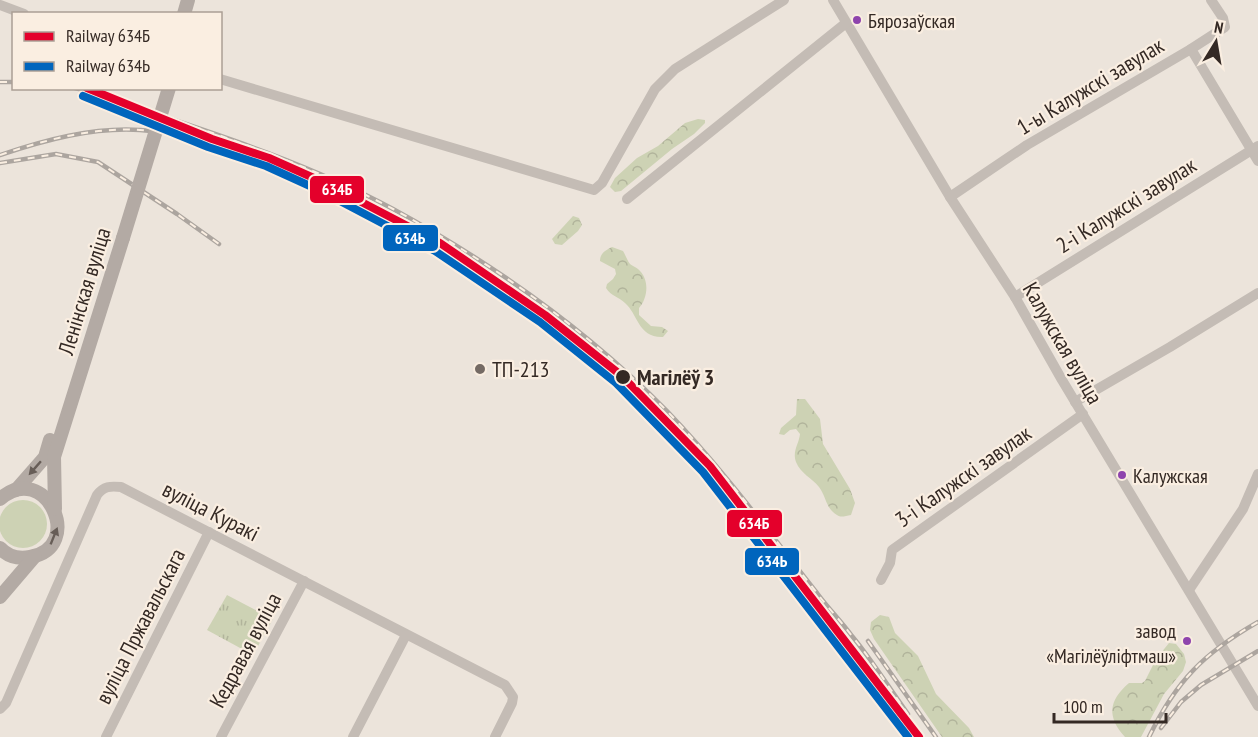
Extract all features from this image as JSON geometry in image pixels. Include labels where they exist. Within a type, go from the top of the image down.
[{"type":"main road","name":"Ленінская вуліца","points":[[35,556],[45,551],[53,542],[57,531],[54,457],[160,90]]},
{"type":"main road","name":"Ленінская вуліца","points":[[16,490],[45,456],[168,90]]},
{"type":"main road","points":[[0,499],[16,490],[27,490],[48,499],[55,509]]},
{"type":"main road","points":[[0,548],[13,557],[35,556]]},
{"type":"main road","points":[[0,597],[35,556]]},
{"type":"street","points":[[222,80],[594,190],[602,183],[655,89],[675,69],[784,0]]},
{"type":"street","name":"Калужская вуліца","points":[[833,0],[950,197],[1015,297],[1075,402],[1258,706]]},
{"type":"street","name":"1-ы Калужскі завулак","points":[[950,197],[1035,140],[1225,27],[1223,18],[1211,0]]},
{"type":"street","points":[[0,5],[19,12]]},
{"type":"street","points":[[627,199],[846,23]]},
{"type":"street","points":[[1191,49],[1254,148],[1258,161]]},
{"type":"street","name":"2-і Калужскі завулак","points":[[1015,297],[1254,148]]},
{"type":"street","points":[[1075,402],[1258,293]]},
{"type":"street","name":"3-і Калужскі завулак","points":[[881,580],[890,563],[892,550],[1083,414]]},
{"type":"street","points":[[1189,590],[1243,509],[1258,474]]},
{"type":"street","name":"вуліца Куракі","points":[[0,709],[6,703],[97,495],[102,489],[110,486],[121,487],[505,685],[513,696],[509,711],[495,737]]},
{"type":"street","name":"вуліца Пржавальскага","points":[[106,737],[209,532]]},
{"type":"street","name":"Кедравая вуліца","points":[[221,737],[304,581]]},
{"type":"street","points":[[352,737],[406,634]]},
{"type":"green space","points":[[698,119],[705,120],[705,123],[694,134],[621,191],[615,192],[610,187],[615,178],[637,158],[658,146],[685,123]]},
{"type":"green space","points":[[573,216],[579,218],[582,225],[562,245],[555,244],[552,239]]},
{"type":"green space","points":[[612,247],[623,251],[630,264],[642,273],[646,283],[646,294],[639,308],[639,315],[651,326],[662,327],[668,331],[663,337],[648,334],[643,330],[623,301],[606,288],[616,274],[615,269],[600,261],[600,258]]},
{"type":"green space","points":[[797,399],[805,399],[820,419],[823,444],[850,489],[855,503],[851,515],[840,516],[833,512],[819,487],[798,466],[795,454],[800,434],[796,429],[784,435],[779,434],[781,428],[796,415]]},
{"type":"green space","points":[[23,500],[40,507],[47,524],[40,541],[23,548],[6,541],[-1,524],[6,507]]},
{"type":"green space","points":[[227,595],[273,619],[253,655],[207,630]]},
{"type":"green space","points":[[880,615],[889,617],[895,633],[918,656],[936,694],[969,728],[974,737],[942,737],[874,639],[870,630],[871,622]]},
{"type":"green space","points":[[1169,643],[1176,644],[1184,654],[1186,662],[1183,671],[1164,694],[1141,737],[1125,737],[1113,716],[1112,709],[1117,696],[1129,683],[1145,681],[1156,659]]},
{"type":"railway","points":[[0,82],[12,82]]},
{"type":"railway","points":[[83,90],[103,95]]},
{"type":"railway","points":[[141,109],[269,153],[332,179],[393,209],[502,275],[571,326],[636,381],[707,455],[859,645],[908,714]]},
{"type":"railway","points":[[0,155],[69,136],[122,130],[179,135],[244,151]]},
{"type":"railway","points":[[0,163],[56,154],[98,162],[219,244]]},
{"type":"railway","points":[[1149,737],[1170,700],[1193,670],[1222,645],[1258,622]]},
{"type":"railway","points":[[868,641],[936,737]]},
{"type":"railway","points":[[1161,728],[1181,702],[1201,685],[1258,651]]},
{"type":"rail line","name":"634Б","points":[[92,90],[212,139],[269,158],[325,183],[440,243],[545,315],[622,376],[710,466],[919,737]]},
{"type":"rail line","name":"634Ь","points":[[83,96],[208,147],[266,166],[321,191],[435,251],[540,322],[616,383],[703,472],[908,737]]},
{"type":"place","name":"Бярозаўская","points":[[857,20]]},
{"type":"place","name":"ТП-213","points":[[480,369]]},
{"type":"place","name":"Магілёў 3","points":[[623,377]]},
{"type":"place","name":"Калужская","points":[[1122,475]]},
{"type":"place","name":"завод «Магілёўліфтмаш»","points":[[1187,641]]}]
